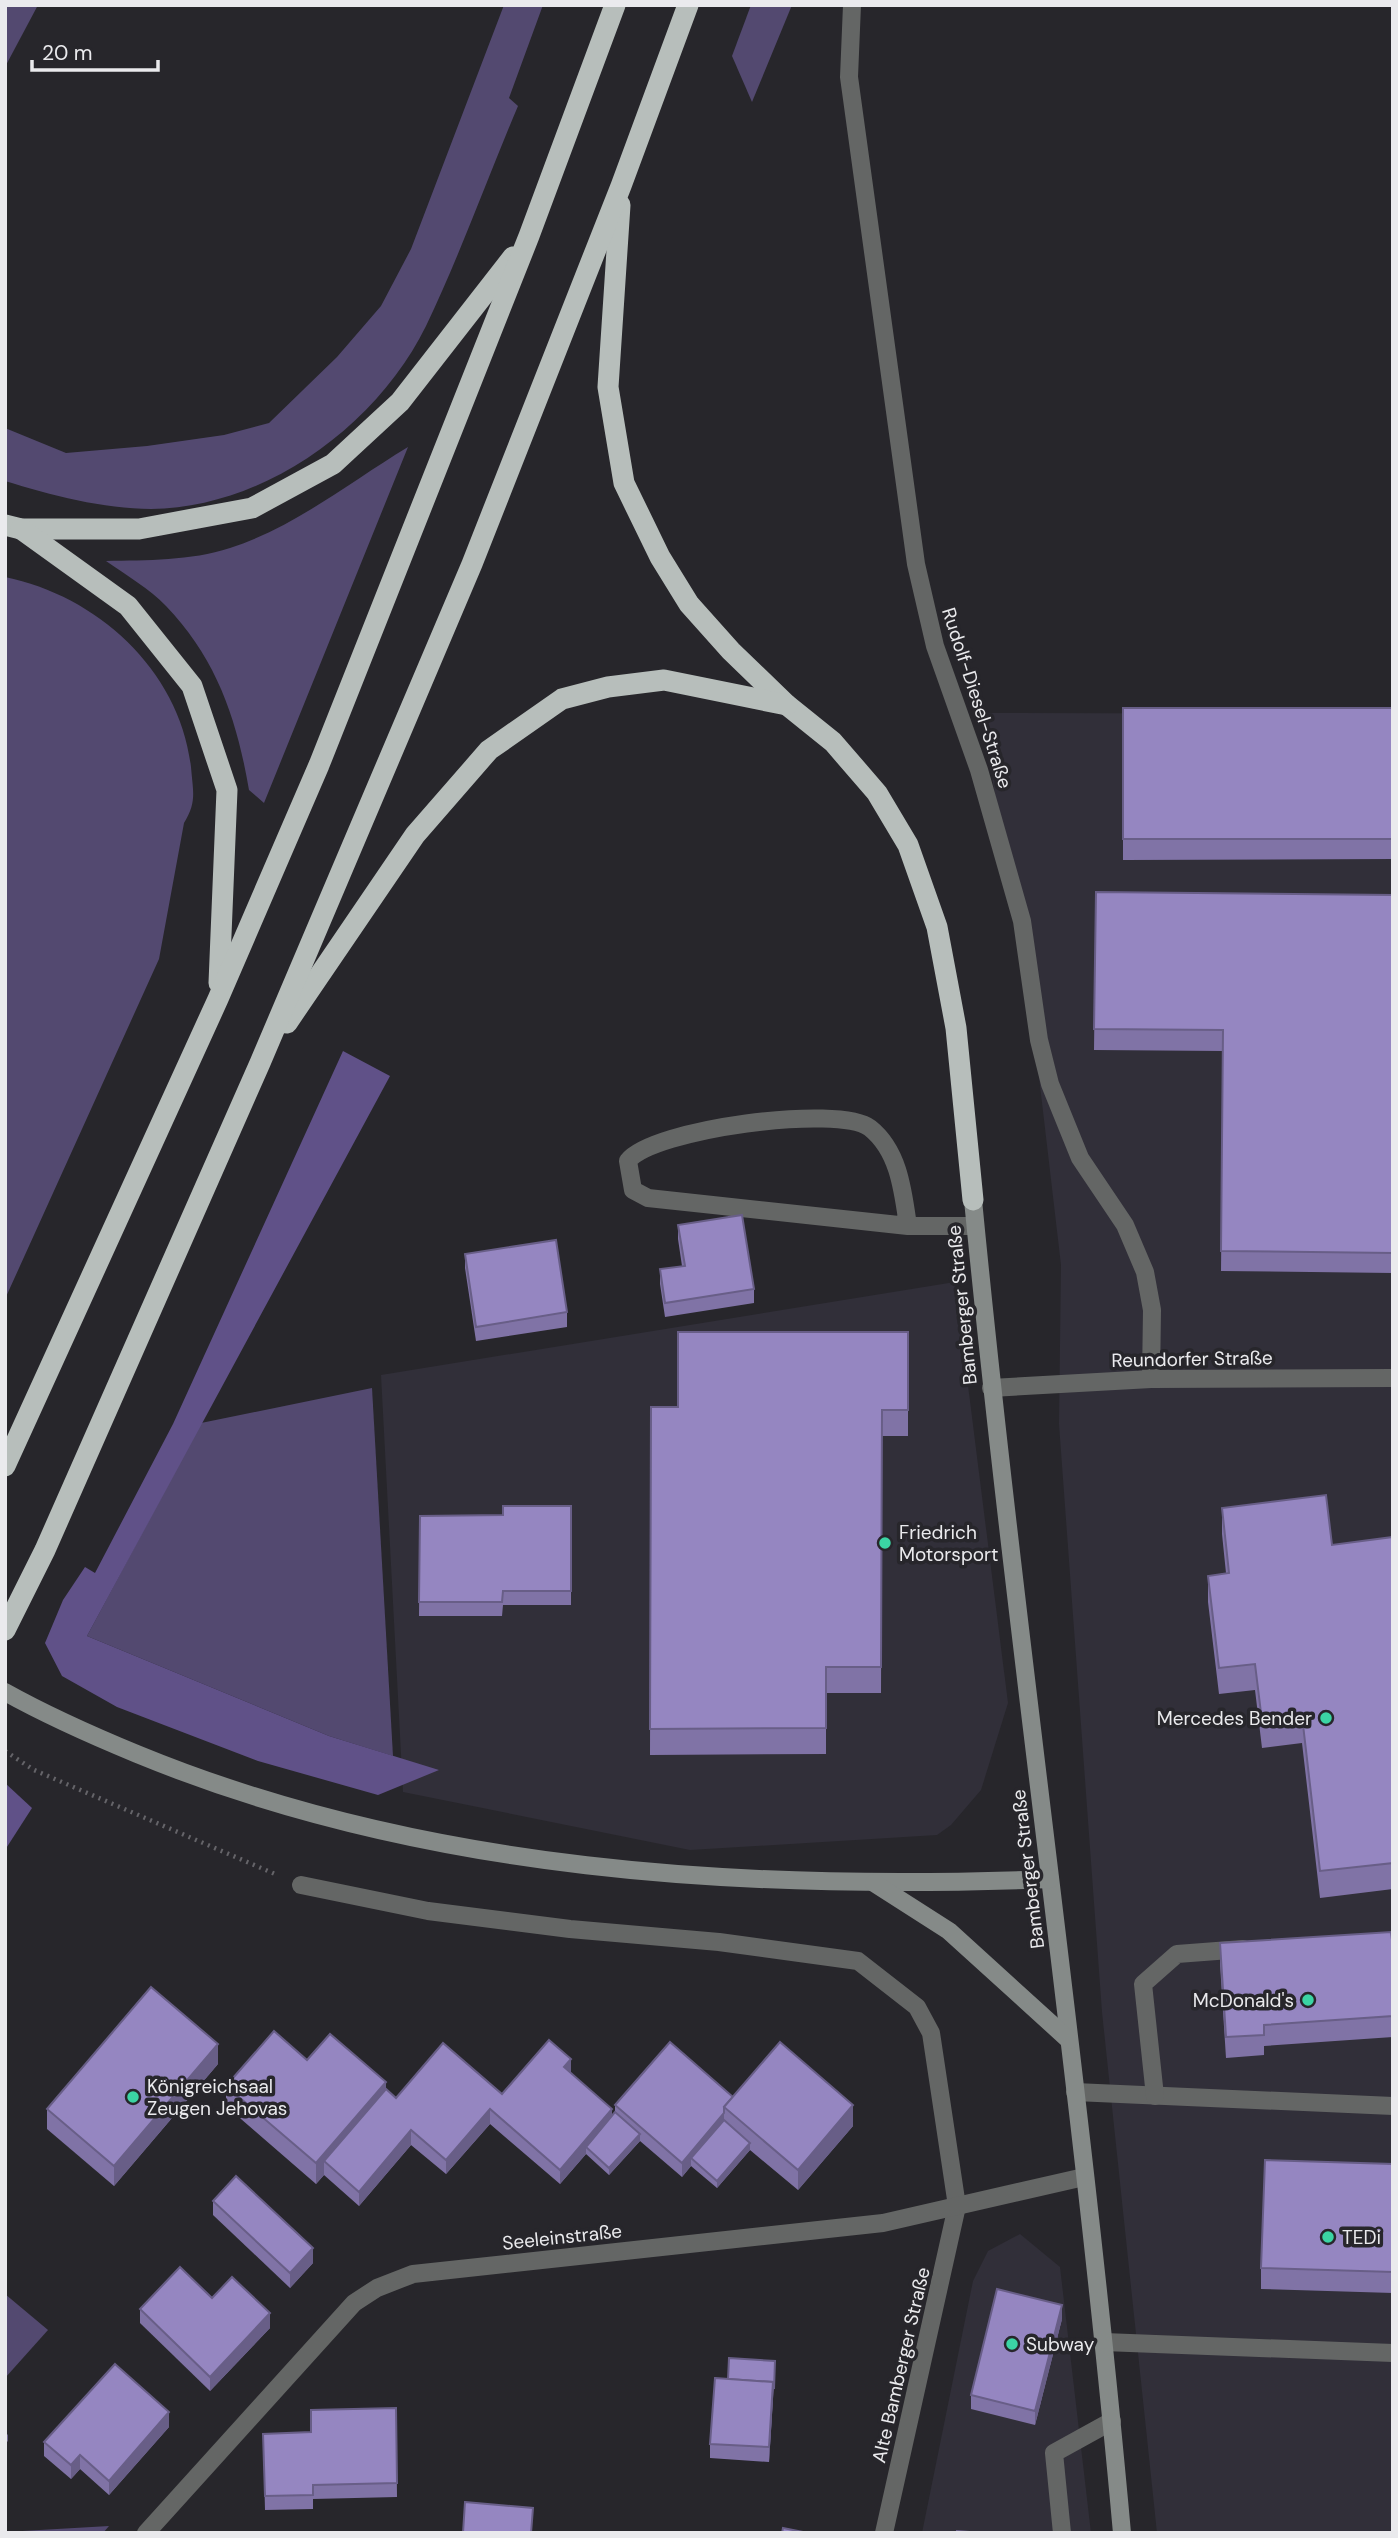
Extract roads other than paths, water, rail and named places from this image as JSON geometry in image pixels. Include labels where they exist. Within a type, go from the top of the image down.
[{"type":"highway","points":[[5,1466],[218,999],[319,765],[529,236],[615,5]]},
{"type":"highway","points":[[5,1630],[29,1583],[260,1063],[472,564],[621,186],[688,5]]},
{"type":"highway","points":[[621,186],[607,387],[624,483],[660,557],[689,604],[731,651],[787,705],[834,741],[877,793],[908,845],[937,928],[956,1028],[973,1200]]},
{"type":"highway","points":[[13,527],[139,529],[252,508],[333,464],[400,402],[529,236]]},
{"type":"highway","points":[[13,527],[128,606],[192,687],[227,790],[218,999]]},
{"type":"highway","points":[[260,1063],[415,835],[489,750],[562,699],[608,687],[663,680],[787,705]]},
{"type":"main road","name":"Bamberger Straße","points":[[973,1200],[991,1388],[1104,2342],[1122,2533]]},
{"type":"main road","points":[[5,1692],[50,1717],[190,1775],[302,1811],[417,1839],[638,1871],[874,1883],[1051,1879]]},
{"type":"main road","points":[[874,1883],[949,1931],[1069,2040]]},
{"type":"street","name":"Rudolf-Diesel-Straße","points":[[852,5],[849,77],[916,564],[935,646],[979,770],[1021,921],[1039,1040],[1050,1084],[1080,1158],[1125,1225],[1145,1272],[1152,1310],[1152,1379]]},
{"type":"street","points":[[908,1226],[900,1180],[890,1151],[870,1128],[858,1121],[841,1118],[808,1119],[707,1129],[660,1140],[633,1154],[628,1161],[628,1178],[633,1190],[648,1198],[908,1226],[975,1226]]},
{"type":"street","name":"Reundorfer Straße","points":[[991,1388],[1152,1379],[1393,1378]]},
{"type":"street","points":[[301,1885],[428,1911],[570,1929],[719,1942],[858,1961],[895,1987],[917,2007],[931,2032],[957,2206]]},
{"type":"street","points":[[1155,2096],[1143,1984],[1177,1954],[1258,1948]]},
{"type":"street","points":[[1075,2092],[1393,2106]]},
{"type":"street","name":"Seeleinstraße","points":[[146,2533],[354,2303],[377,2288],[413,2274],[883,2223],[1084,2177]]},
{"type":"street","name":"Alte Bamberger Straße","points":[[884,2533],[957,2206]]},
{"type":"street","points":[[1104,2342],[1393,2353]]},
{"type":"street","points":[[1062,2533],[1054,2453],[1112,2421]]},
{"type":"place","name":"Friedrich Motorsport","points":[[885,1543]]},
{"type":"place","name":"Mercedes Bender","points":[[1326,1718]]},
{"type":"place","name":"McDonald's","points":[[1308,2000]]},
{"type":"place","name":"Königreichsaal Zeugen Jehovas","points":[[133,2097]]},
{"type":"place","name":"TEDi","points":[[1328,2237]]},
{"type":"place","name":"Subway","points":[[1012,2344]]}]
